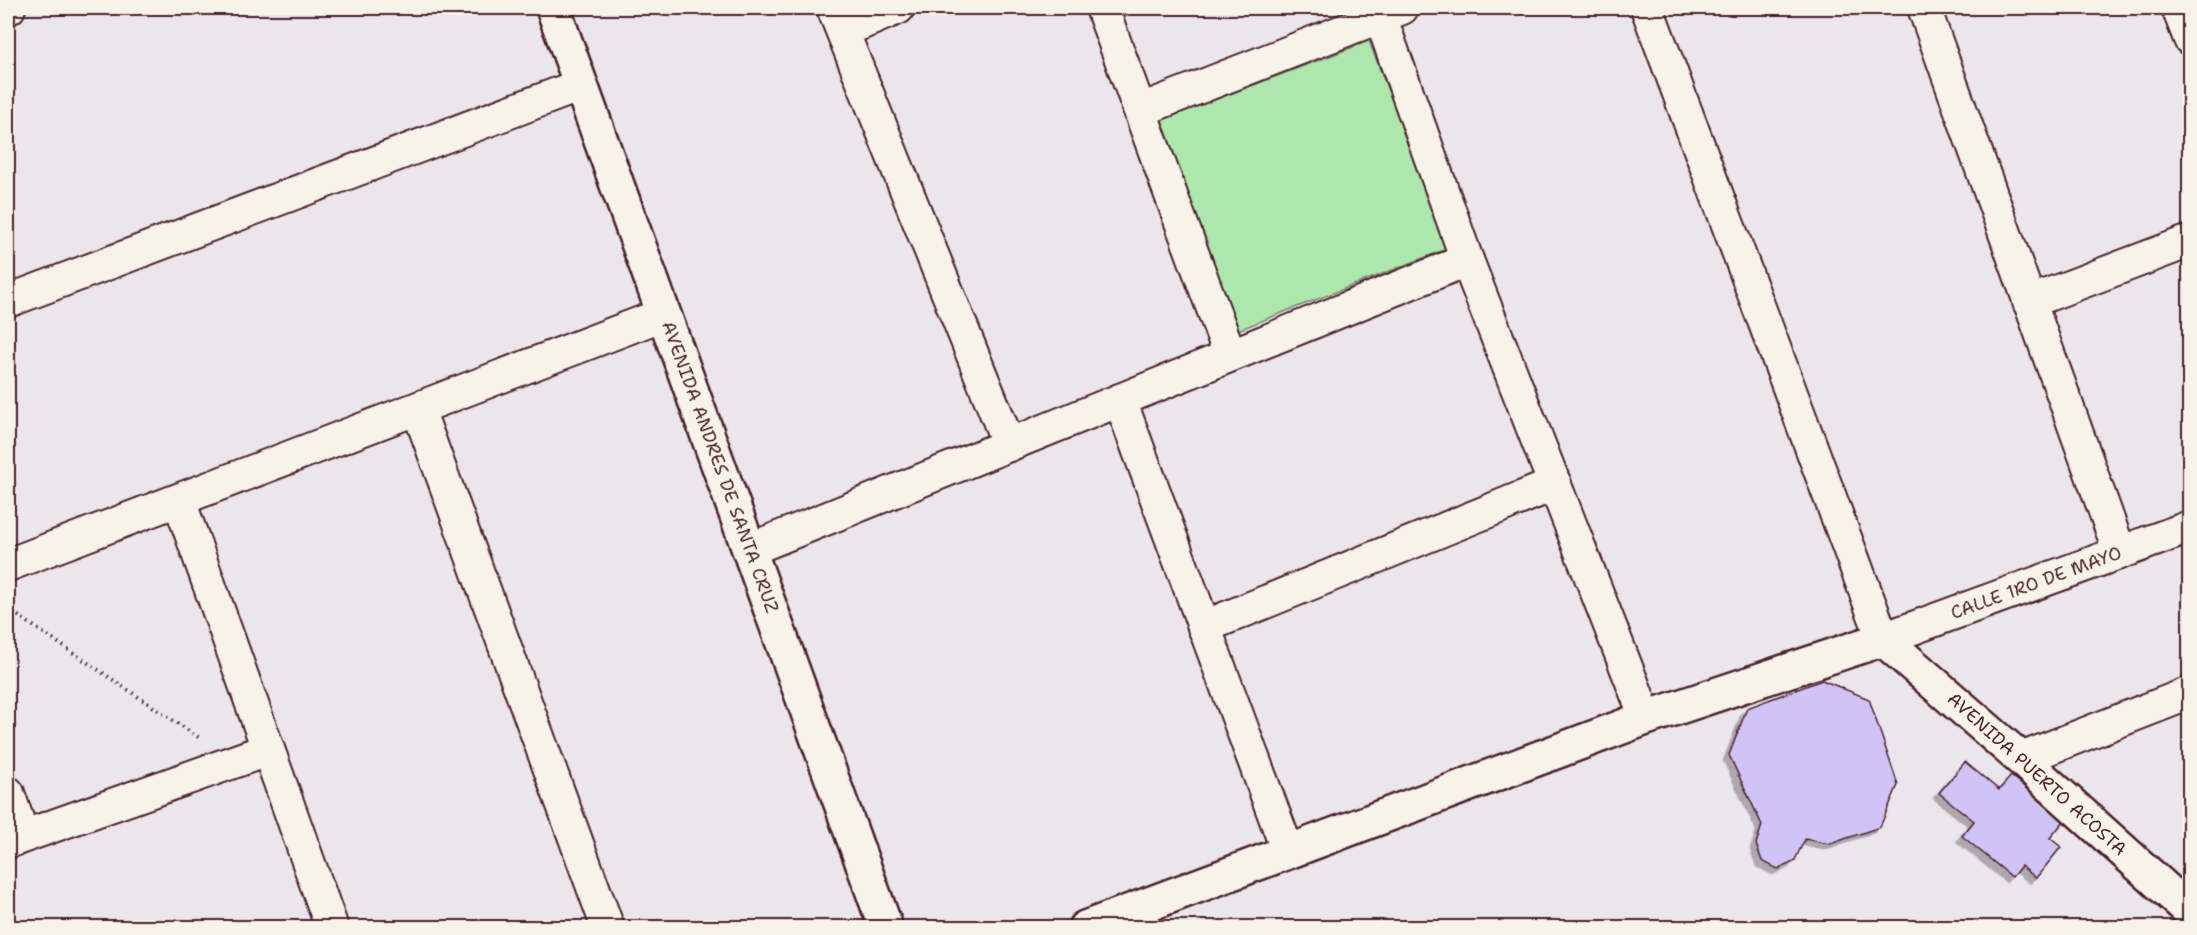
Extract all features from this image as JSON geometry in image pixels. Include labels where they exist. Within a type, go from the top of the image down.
[{"type":"street","name":"AVENIDA ANDRES DE SANTA CRUZ","points":[[553,8],[751,549],[886,927]]},
{"type":"street","points":[[898,8],[838,19],[1009,445]]},
{"type":"street","points":[[1102,8],[1230,356]]},
{"type":"street","points":[[1085,927],[1646,718],[1883,639],[1647,8]]},
{"type":"street","points":[[1924,8],[2120,553]]},
{"type":"street","points":[[2178,8],[2190,39]]},
{"type":"street","points":[[1141,110],[1391,12],[1467,260],[1646,718]]},
{"type":"street","points":[[8,301],[581,84]]},
{"type":"street","points":[[2029,302],[2190,241]]},
{"type":"street","points":[[751,549],[1467,260]]},
{"type":"street","points":[[8,565],[664,314]]},
{"type":"street","points":[[1120,400],[1288,852]]},
{"type":"street","points":[[418,410],[608,927]]},
{"type":"street","points":[[1204,627],[1555,484]]},
{"type":"street","points":[[179,500],[332,927]]},
{"type":"street","name":"CALLE 1RO DE MAYO","points":[[1883,639],[2190,527]]},
{"type":"street","name":"AVENIDA PUERTO ACOSTA","points":[[1883,639],[2190,911]]},
{"type":"street","points":[[2021,759],[2190,693]]},
{"type":"street","points":[[8,793],[15,839],[267,750]]},
{"type":"path","points":[[8,609],[235,762]]},
{"type":"green space","points":[[1369,41],[1449,248],[1238,330],[1157,122]]},
{"type":"building","points":[[1822,680],[1869,699],[1898,785],[1880,827],[1830,844],[1805,839],[1794,862],[1778,869],[1762,861],[1756,844],[1762,825],[1729,755],[1747,708]]},
{"type":"building","points":[[1965,762],[1999,790],[2011,776],[2065,820],[2050,838],[2061,847],[2036,878],[2021,866],[2012,877],[1962,836],[1974,821],[1939,793]]}]
